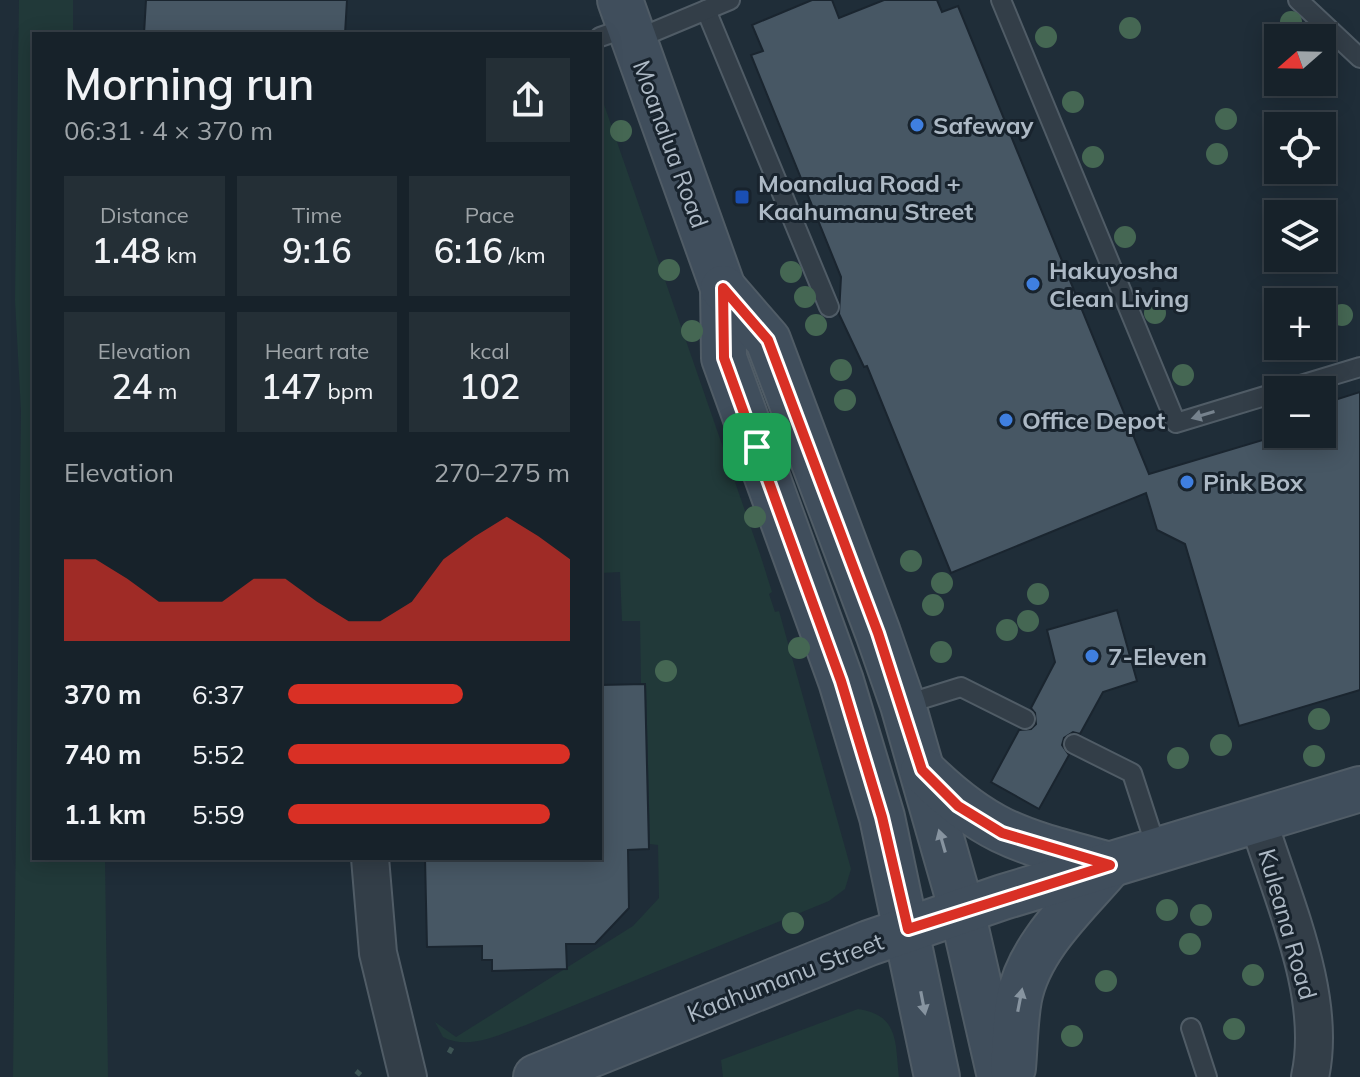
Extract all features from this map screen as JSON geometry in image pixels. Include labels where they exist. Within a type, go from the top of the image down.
[{"type":"main road","name":"Moanalua Road","points":[[621,26],[723,288],[768,340],[903,705],[962,911],[1000,1077]]},
{"type":"main road","name":"Moanalua Road","points":[[723,288],[724,358],[841,681],[882,817],[937,1077]]},
{"type":"main road","points":[[922,770],[958,806],[1002,833],[1110,865],[1047,940],[1027,973],[1019,998],[1012,1077]]},
{"type":"main road","name":"Kaahumanu Street","points":[[536,1077],[908,929],[1360,789]]},
{"type":"street","name":"Kuleana Road","points":[[1258,820],[1310,994],[1315,1037],[1310,1077]]},
{"type":"street","points":[[370,860],[378,953],[408,1077]]},
{"type":"lane","points":[[621,26],[706,10],[730,0]]},
{"type":"lane","points":[[1001,0],[1176,423],[1264,396]]},
{"type":"lane","points":[[1298,0],[1360,58]]},
{"type":"lane","points":[[706,10],[829,307]]},
{"type":"lane","points":[[1330,376],[1360,367]]},
{"type":"lane","points":[[903,705],[961,687],[1025,719]]},
{"type":"lane","points":[[1074,744],[1132,773],[1157,850]]},
{"type":"lane","points":[[1191,1028],[1207,1077]]},
{"type":"path","points":[[449,1053],[453,1046]]},
{"type":"green space","points":[[19,0],[73,0],[73,32],[32,32],[32,860],[105,860],[108,1077],[13,1077],[21,411],[15,300]]},
{"type":"green space","points":[[602,99],[760,554],[775,612],[779,611],[851,869],[845,889],[829,901],[506,1033],[474,1042],[453,1041],[443,1037],[435,1022],[456,1037],[633,926],[659,898],[658,845],[650,844],[646,684],[641,683],[640,621],[622,621],[620,572],[602,573]]},
{"type":"green space","points":[[858,1009],[872,1012],[888,1024],[893,1033],[899,1077],[723,1077],[721,1060]]},
{"type":"building","points":[[146,0],[347,0],[345,32],[144,32]]},
{"type":"building","points":[[812,0],[832,0],[839,18],[884,0],[937,0],[942,12],[958,6],[1149,474],[1264,440],[1264,448],[1336,448],[1336,400],[1360,392],[1360,690],[1239,726],[1185,544],[1157,530],[1146,493],[951,573],[867,366],[864,367],[839,314],[841,277],[751,55],[763,51],[752,25]]},
{"type":"building","points":[[1117,610],[1137,681],[1103,692],[1080,734],[1073,732],[1064,738],[1062,745],[1069,755],[1039,809],[991,782],[1019,730],[1031,729],[1036,724],[1031,708],[1055,662],[1047,630]]},
{"type":"building","points":[[645,684],[649,849],[628,850],[629,908],[595,944],[566,944],[567,969],[492,971],[492,960],[482,960],[482,946],[427,947],[425,860],[602,860],[602,685]]},
{"type":"place","name":"Safeway","points":[[917,125]]},
{"type":"place","name":"Moanalua Road + Kaahumanu Street","points":[[742,197]]},
{"type":"place","name":"Hakuyosha Clean Living","points":[[1033,284]]},
{"type":"place","name":"Office Depot","points":[[1006,420]]},
{"type":"place","name":"Pink Box","points":[[1187,482]]},
{"type":"place","name":"7-Eleven","points":[[1092,656]]},
{"type":"route","points":[[723,288],[768,340],[878,633],[922,770],[958,806],[1002,833],[1110,865],[908,929],[882,817],[841,681],[757,447],[724,358],[723,288]]}]
